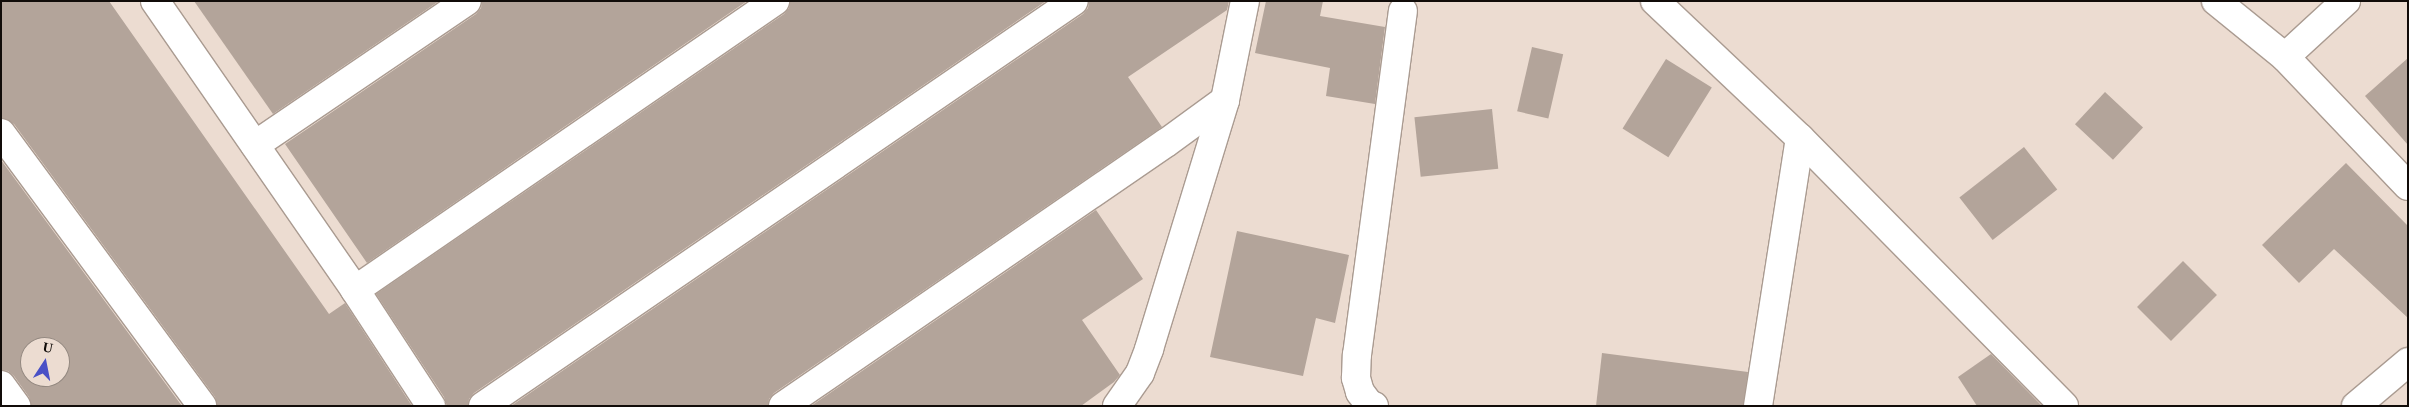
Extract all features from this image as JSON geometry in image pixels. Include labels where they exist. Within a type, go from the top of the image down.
[{"type":"street","points":[[255,146],[466,1]]},
{"type":"street","points":[[355,290],[775,1]]},
{"type":"street","points":[[483,406],[1074,1]]},
{"type":"street","points":[[1117,406],[1140,373],[1150,349],[1225,100],[1245,1]]},
{"type":"street","points":[[1655,1],[1800,138],[2064,406]]},
{"type":"street","points":[[2216,1],[2285,57],[2408,186]]},
{"type":"street","points":[[2285,57],[2346,1]]},
{"type":"street","points":[[160,3],[255,146],[355,290],[430,406]]},
{"type":"street","points":[[1374,406],[1369,404],[1360,392],[1356,378],[1357,355],[1403,11]]},
{"type":"street","points":[[784,406],[1166,144],[1225,100]]},
{"type":"street","points":[[1,133],[202,406]]},
{"type":"street","points":[[1758,406],[1800,138]]},
{"type":"street","points":[[2356,406],[2408,362]]},
{"type":"street","points":[[1,386],[16,406]]},
{"type":"building","points":[[1,1],[109,1],[329,314],[345,303],[412,406],[217,406],[215,397],[14,124],[1,118]]},
{"type":"building","points":[[194,1],[439,1],[273,114]]},
{"type":"building","points":[[482,1],[747,1],[367,263],[285,144],[476,14],[481,8]]},
{"type":"building","points":[[790,1],[1046,1],[474,393],[469,399],[468,406],[447,406],[444,397],[376,294],[784,14],[789,8]]},
{"type":"building","points":[[1089,1],[1229,1],[1227,10],[1128,77],[1162,127],[774,393],[769,399],[768,406],[511,406],[1083,14],[1088,8]]},
{"type":"building","points":[[1266,1],[1323,1],[1320,16],[1385,27],[1375,104],[1326,96],[1330,68],[1255,53]]},
{"type":"building","points":[[1532,47],[1563,54],[1548,119],[1517,111]]},
{"type":"building","points":[[2408,58],[2408,145],[2365,96]]},
{"type":"building","points":[[1666,59],[1712,88],[1668,157],[1623,129]]},
{"type":"building","points":[[2105,92],[2143,127],[2113,160],[2075,124]]},
{"type":"building","points":[[1492,109],[1498,169],[1421,177],[1414,117]]},
{"type":"building","points":[[2024,147],[2057,190],[1993,240],[1959,197]]},
{"type":"building","points":[[1,160],[182,406],[31,406],[29,397],[22,387],[70,387],[70,337],[20,337],[20,384],[8,371],[1,370]]},
{"type":"building","points":[[2346,163],[2408,226],[2408,318],[2334,249],[2299,283],[2262,245]]},
{"type":"building","points":[[1096,210],[1143,279],[1082,320],[1120,375],[1114,382],[1081,406],[811,406]]},
{"type":"building","points":[[1237,231],[1349,255],[1335,323],[1316,318],[1303,376],[1210,357]]},
{"type":"building","points":[[2183,261],[2217,295],[2171,341],[2137,307]]},
{"type":"building","points":[[1602,353],[1748,372],[1743,406],[1596,406]]},
{"type":"building","points":[[1991,354],[2042,406],[1977,406],[1958,377]]}]
